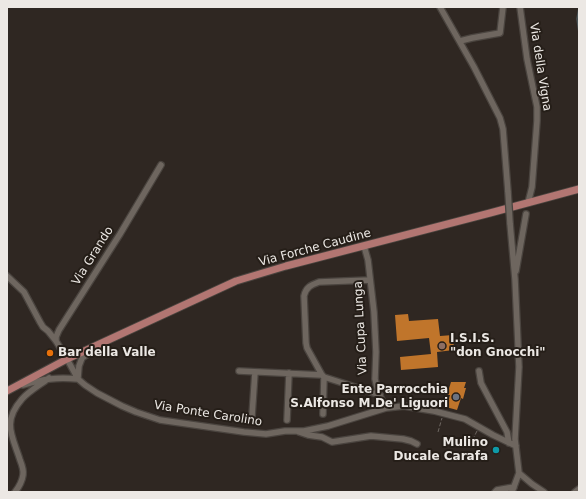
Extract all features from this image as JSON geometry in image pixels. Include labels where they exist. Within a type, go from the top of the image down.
[{"type":"main road","name":"Via Forche Caudine","points":[[7,391],[67,359],[236,281],[286,266],[579,189]]},
{"type":"street","points":[[440,7],[497,111],[502,129],[518,339],[519,367],[515,439],[519,472],[513,490],[497,490],[495,492]]},
{"type":"street","points":[[460,41],[500,33],[503,7]]},
{"type":"street","name":"Via della Vigna","points":[[520,7],[527,59],[537,107],[534,165],[532,186],[528,203]]},
{"type":"street","name":"Via Grando","points":[[56,341],[56,337],[60,330],[161,165]]},
{"type":"street","points":[[514,279],[526,214]]},
{"type":"street","name":"Via Cupa Lunga","points":[[364,246],[368,260],[374,312],[376,352],[375,379],[386,408]]},
{"type":"street","points":[[7,276],[24,292],[43,327],[56,341],[67,359]]},
{"type":"street","points":[[323,414],[323,376],[307,348],[306,343],[304,296],[306,289],[319,282],[370,280]]},
{"type":"street","points":[[17,386],[49,378],[78,379],[79,366],[82,358],[111,339]]},
{"type":"street","name":"Via Ponte Carolino","points":[[67,359],[78,379],[97,393],[122,406],[160,420],[266,434],[285,431],[296,432],[322,437],[332,442],[371,436],[381,436],[403,439],[417,444]]},
{"type":"street","points":[[239,371],[323,376],[380,395]]},
{"type":"street","points":[[479,371],[481,383],[507,432],[509,443]]},
{"type":"street","points":[[252,416],[255,372]]},
{"type":"street","points":[[287,420],[289,373]]},
{"type":"street","points":[[15,492],[22,481],[24,473],[10,433],[10,423],[15,410],[22,399],[49,378]]},
{"type":"street","name":"Via Ponte Carolino","points":[[296,432],[328,426],[386,408],[404,406],[434,411],[465,419],[516,446]]},
{"type":"street","points":[[519,472],[532,484],[544,492]]},
{"type":"street","points":[[575,492],[579,489]]},
{"type":"path","points":[[438,432],[443,413]]},
{"type":"path","points":[[479,427],[474,437],[479,444],[478,453],[486,460]]},
{"type":"building","name":"I.S.I.S. \"don Gnocchi\"","points":[[408,314],[409,321],[438,319],[440,336],[453,335],[454,350],[437,352],[438,367],[401,370],[400,357],[431,354],[429,338],[397,341],[395,315]]},
{"type":"building","name":"Ente Parrocchia S.Alfonso M.De' Liguori","points":[[451,382],[466,382],[463,399],[461,398],[457,410],[446,407],[450,395],[447,395]]},
{"type":"waterway","points":[[579,8],[577,19],[579,33]]},
{"type":"place","name":"I.S.I.S. \"don Gnocchi\"","points":[[442,346]]},
{"type":"place","name":"Bar della Valle","points":[[50,353]]},
{"type":"place","name":"Ente Parrocchia S.Alfonso M.De' Liguori","points":[[456,397]]},
{"type":"place","name":"Mulino Ducale Carafa","points":[[496,450]]}]
